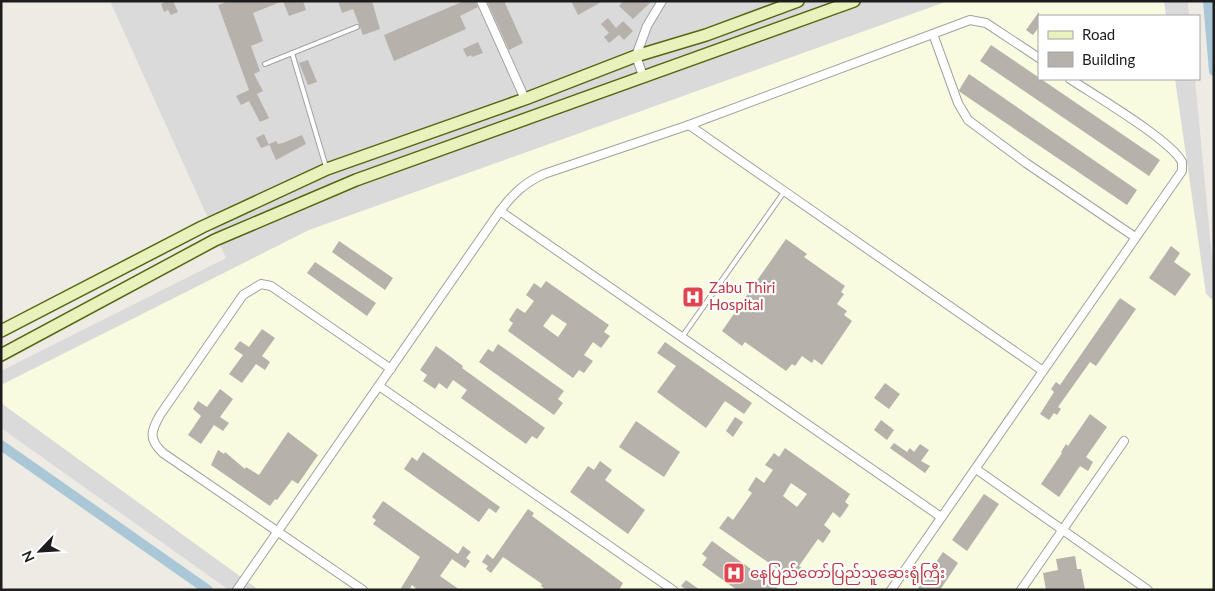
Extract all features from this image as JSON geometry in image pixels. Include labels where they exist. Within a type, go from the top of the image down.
[{"type":"main road","points":[[1,330],[202,227],[327,169],[525,99],[636,56],[706,35],[798,1]]},
{"type":"main road","points":[[1,355],[215,240],[293,205],[356,180],[854,1]]},
{"type":"street","points":[[480,1],[525,99]]},
{"type":"street","points":[[643,76],[636,56],[646,26],[662,1]]},
{"type":"street","points":[[237,590],[500,211],[518,189],[544,174],[689,125],[970,20],[981,21],[1038,57]]},
{"type":"street","points":[[933,34],[958,103],[968,120],[1026,164],[1135,237]]},
{"type":"street","points":[[891,590],[1135,237],[1178,179],[1182,162],[1174,152],[1127,116],[1072,80]]},
{"type":"street","points":[[689,125],[1044,371]]},
{"type":"street","points":[[500,211],[941,517]]},
{"type":"street","points":[[363,590],[156,446],[151,432],[160,415],[243,295],[261,284],[271,286],[391,369]]},
{"type":"street","points":[[379,386],[673,590]]},
{"type":"street","points":[[1021,590],[1124,441]]},
{"type":"street","points":[[976,469],[1148,590]]},
{"type":"lane","points":[[265,64],[357,27]]},
{"type":"lane","points":[[292,53],[327,169]]},
{"type":"lane","points":[[681,337],[784,192]]},
{"type":"shaded area","name":"Zabu Thiri Hospital","points":[[110,1],[1188,1],[1189,15],[1038,15],[1038,80],[1195,80],[1214,279],[1214,590],[229,590],[1,428],[1,371],[226,258]]},
{"type":"shaded area","name":"Zabu Thiri Hospital","points":[[948,1],[1164,1],[1166,15],[1038,15],[1038,80],[1175,80],[1206,294],[1214,301],[1214,586],[1211,590],[259,590],[1,403],[1,385],[309,230]]},
{"type":"building","points":[[173,1],[178,12],[171,15],[168,10],[164,12],[161,4]]},
{"type":"building","points":[[229,1],[283,1],[253,13],[263,41],[251,46],[260,71],[254,74],[263,91],[257,94],[269,118],[260,122],[249,101],[241,105],[236,96],[249,90],[218,5]]},
{"type":"building","points":[[283,1],[303,1],[306,10],[289,16]]},
{"type":"building","points":[[338,1],[372,1],[380,29],[363,35],[353,9],[342,13]]},
{"type":"building","points":[[464,1],[475,1],[478,7],[460,16],[466,29],[394,61],[384,35]]},
{"type":"building","points":[[487,1],[504,1],[523,43],[509,50]]},
{"type":"building","points":[[571,1],[603,1],[578,15]]},
{"type":"building","points":[[623,1],[652,1],[633,19],[619,6]]},
{"type":"building","points":[[1039,12],[1038,28],[1033,35],[1026,30]]},
{"type":"building","points":[[608,18],[616,28],[623,21],[633,31],[624,40],[619,35],[609,43],[604,37],[609,33],[601,24]]},
{"type":"building","points":[[478,42],[483,53],[467,57],[463,49]]},
{"type":"building","points":[[991,45],[1038,77],[1038,80],[1042,80],[1160,160],[1149,176],[980,61]]},
{"type":"building","points":[[308,60],[317,82],[308,85],[299,63]]},
{"type":"building","points":[[969,74],[1137,190],[1127,205],[960,92],[959,90]]},
{"type":"building","points":[[264,134],[269,145],[261,148],[256,138]]},
{"type":"building","points":[[302,135],[306,144],[276,160],[269,144],[276,141],[278,144],[283,143]]},
{"type":"building","points":[[786,239],[807,254],[804,257],[845,286],[841,292],[844,294],[837,304],[847,311],[844,315],[852,321],[822,365],[814,359],[812,363],[802,356],[795,366],[792,364],[786,371],[745,342],[742,346],[722,331]]},
{"type":"building","points":[[339,241],[393,278],[385,290],[332,252]]},
{"type":"building","points":[[1171,246],[1180,253],[1174,262],[1191,274],[1175,296],[1149,278]]},
{"type":"building","points":[[315,262],[376,303],[367,316],[307,273]]},
{"type":"building","points":[[546,281],[609,325],[604,332],[610,336],[601,348],[593,342],[584,355],[593,361],[584,373],[579,370],[573,378],[508,331],[513,323],[509,320],[517,308],[525,313],[534,301],[526,295],[534,283],[541,288]],"holes":[[[552,314],[567,324],[558,337],[543,326]]]},
{"type":"building","points":[[1120,298],[1136,309],[1096,366],[1090,362],[1058,407],[1061,409],[1057,415],[1054,413],[1049,420],[1040,414],[1054,392],[1051,389],[1056,382],[1060,385]]},
{"type":"building","points":[[262,329],[275,338],[262,356],[270,362],[265,370],[256,364],[242,383],[229,374],[243,355],[234,349],[240,341],[249,347]]},
{"type":"building","points":[[665,342],[752,403],[744,414],[725,401],[706,428],[657,392],[676,366],[657,353]]},
{"type":"building","points":[[498,344],[564,391],[558,399],[563,403],[554,415],[479,362],[488,349],[493,352]]},
{"type":"building","points":[[436,346],[463,366],[462,368],[545,428],[537,439],[532,436],[526,444],[461,398],[467,390],[453,380],[447,389],[439,383],[435,389],[423,381],[427,375],[420,370]]},
{"type":"building","points":[[885,383],[900,394],[889,409],[874,398]]},
{"type":"building","points":[[220,389],[233,399],[220,417],[229,423],[223,431],[214,425],[201,444],[188,435],[201,416],[193,409],[198,401],[207,407]]},
{"type":"building","points":[[1090,414],[1107,427],[1086,457],[1093,462],[1088,471],[1080,466],[1059,497],[1041,484],[1066,444],[1068,446]]},
{"type":"building","points":[[735,417],[743,422],[733,437],[726,431]]},
{"type":"building","points":[[881,420],[894,430],[887,440],[874,430]]},
{"type":"building","points":[[636,421],[680,452],[664,477],[619,447]]},
{"type":"building","points":[[288,432],[318,455],[298,484],[292,480],[270,506],[211,465],[218,450],[224,454],[225,452],[245,469],[246,467],[259,475]]},
{"type":"building","points":[[894,443],[907,452],[910,448],[914,452],[920,444],[929,450],[921,461],[930,466],[925,473],[890,448]]},
{"type":"building","points":[[785,448],[850,494],[845,502],[849,505],[840,518],[833,512],[824,525],[831,531],[823,543],[818,539],[799,566],[803,569],[795,581],[719,528],[728,516],[733,520],[752,493],[748,490],[756,477],[764,483],[773,470],[765,465],[774,453],[779,457]],"holes":[[[791,483],[807,494],[797,507],[783,496]]]},
{"type":"building","points":[[423,452],[500,507],[496,513],[489,508],[479,522],[404,469],[412,457],[417,461]]},
{"type":"building","points":[[600,461],[612,470],[605,480],[645,510],[628,534],[570,492],[588,466],[594,470]]},
{"type":"building","points":[[984,494],[999,504],[967,551],[952,540]]},
{"type":"building","points":[[383,501],[458,554],[463,546],[471,552],[466,558],[470,561],[465,568],[452,559],[440,576],[460,590],[418,590],[412,585],[409,590],[400,590],[420,557],[373,524],[376,520],[372,517]]},
{"type":"building","points":[[528,509],[534,513],[532,516],[623,583],[619,590],[546,590],[541,586],[542,584],[503,557],[491,573],[486,569],[488,566],[482,562],[487,554],[493,559]]},
{"type":"building","points":[[712,541],[780,590],[737,590],[702,565],[707,558],[702,554]]},
{"type":"building","points":[[943,552],[958,563],[940,590],[917,590]]},
{"type":"building","points":[[1075,556],[1077,569],[1081,569],[1085,590],[1046,590],[1043,573],[1058,570],[1056,559]]},
{"type":"building","points":[[686,580],[700,590],[687,590],[681,586]]},
{"type":"waterway","points":[[1208,1],[1214,71]]},
{"type":"waterway","points":[[1,445],[208,590]]},
{"type":"place","name":"Zabu Thiri Hospital","points":[[693,297]]},
{"type":"place","name":"နေပြည်တော်ပြည်သူဆေးရုံကြီး","points":[[734,573]]}]
